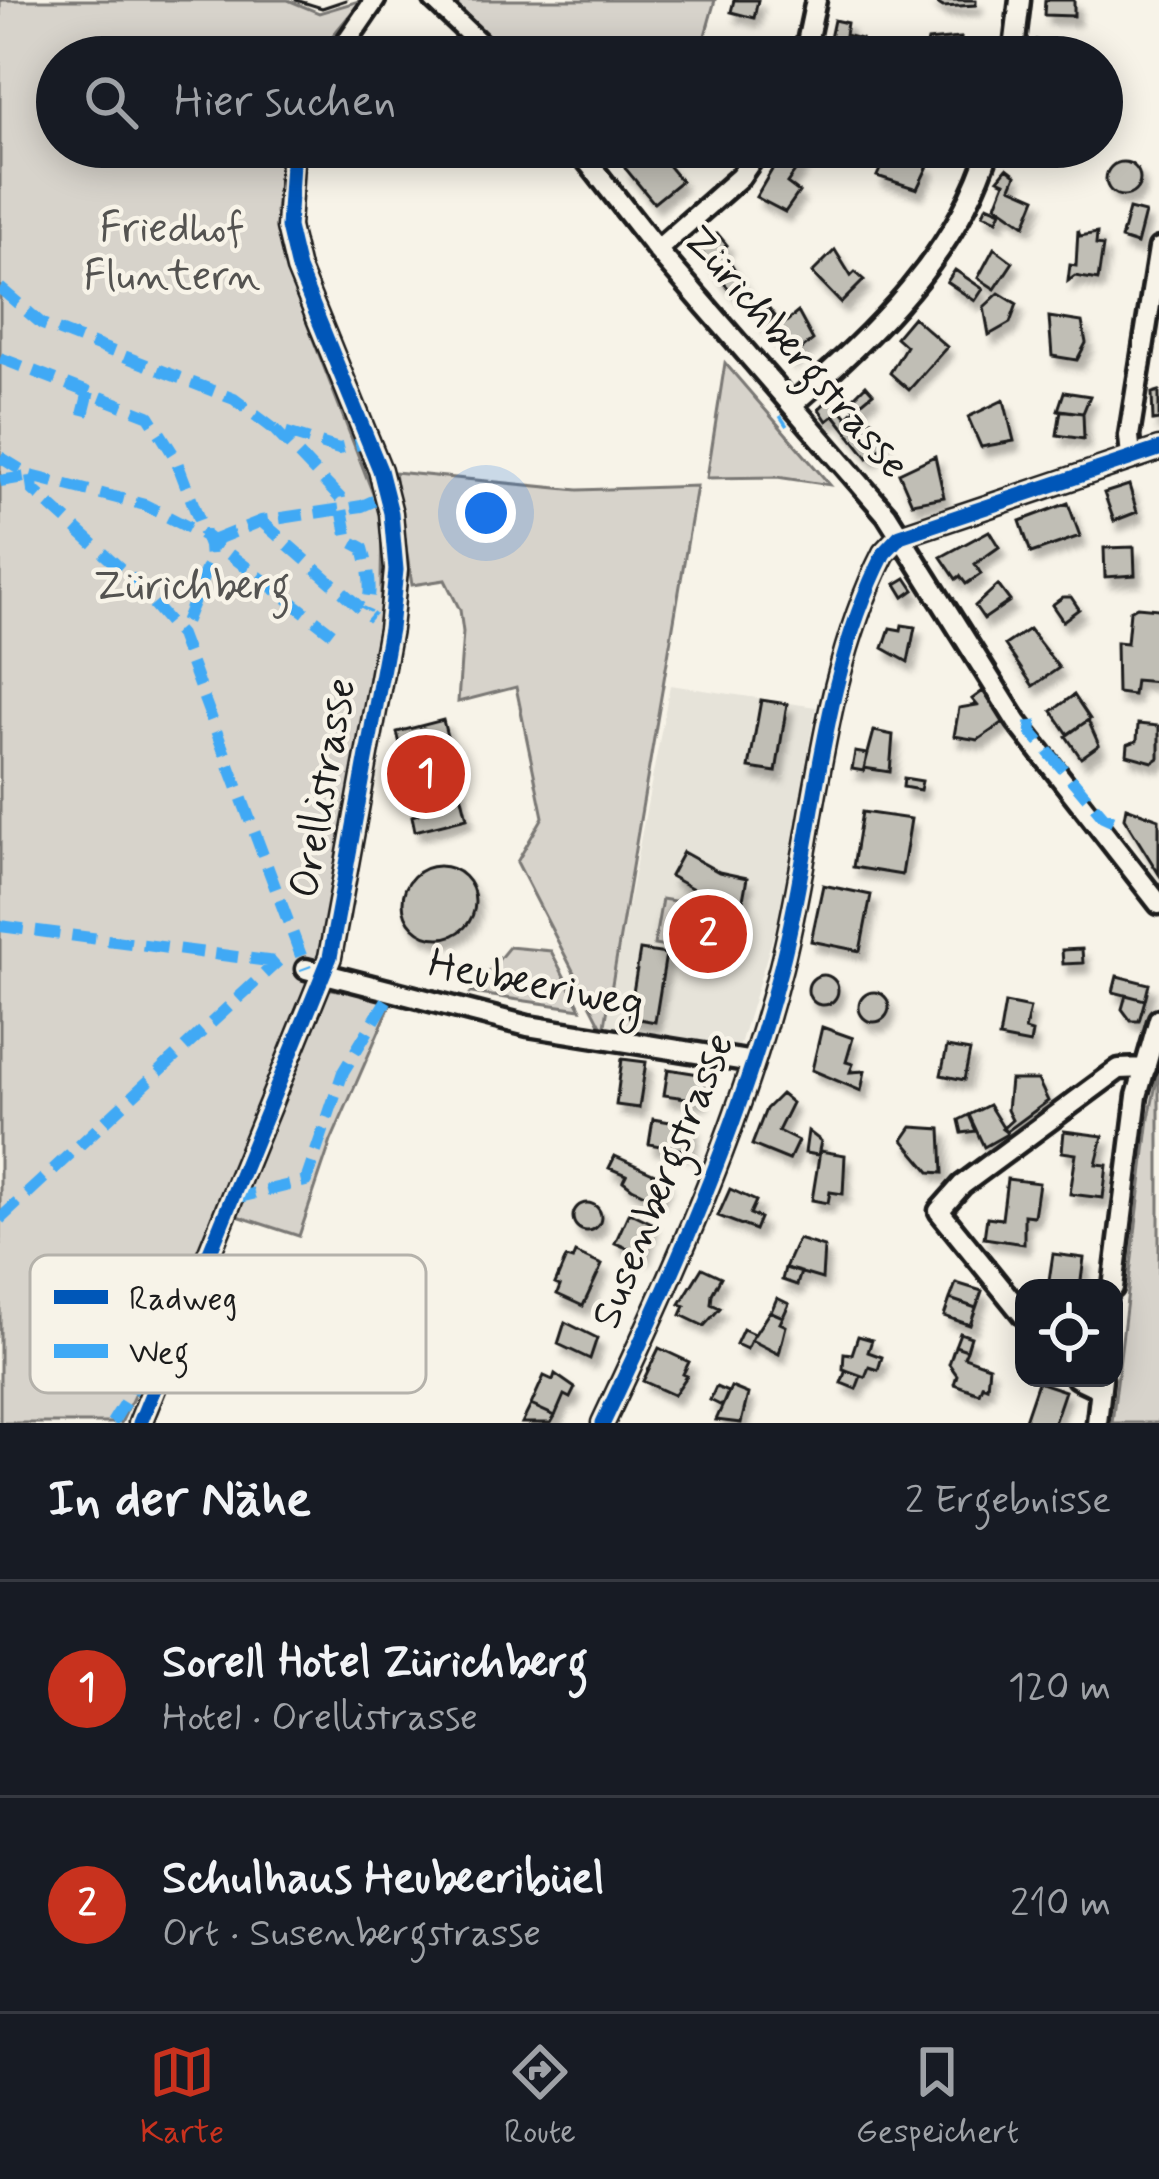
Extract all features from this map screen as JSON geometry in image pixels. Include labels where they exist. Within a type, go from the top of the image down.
[{"type":"street","points":[[350,36],[375,0]]},
{"type":"street","points":[[434,0],[472,36]]},
{"type":"street","points":[[808,36],[816,0]]},
{"type":"street","points":[[1016,36],[1020,0]]},
{"type":"street","name":"Orellistrasse","points":[[209,1255],[315,973],[390,629],[396,551],[380,470],[298,269],[288,226],[292,168]]},
{"type":"street","name":"Zürichbergstrasse","points":[[593,168],[900,536],[1017,722],[1088,807],[1159,904]]},
{"type":"street","points":[[657,250],[746,168]]},
{"type":"street","points":[[793,404],[886,321],[915,287],[963,210],[981,168]]},
{"type":"street","points":[[1131,457],[1129,436],[1159,248]]},
{"type":"street","points":[[900,536],[1159,449]]},
{"type":"street","name":"Susenbergstrasse","points":[[603,1423],[753,1062],[782,966],[834,698],[873,578],[900,536]]},
{"type":"street","name":"Heubeeriweg","points":[[315,973],[528,1026],[753,1062]]},
{"type":"street","points":[[1114,1279],[1137,1096],[1159,1019]]},
{"type":"street","points":[[1015,1305],[939,1211],[962,1185],[1120,1069],[1146,1068]]},
{"type":"street","points":[[1096,1423],[1100,1387]]},
{"type":"street","name":"Orellistrasse","points":[[140,1423],[152,1393]]},
{"type":"shaded area","points":[[670,685],[816,707],[779,917],[738,1051],[604,1031]]},
{"type":"green space","name":"Zürichberg","points":[[0,0],[288,0],[319,13],[362,0],[332,36],[36,36],[36,168],[280,168],[276,212],[284,264],[382,517],[380,650],[326,947],[313,986],[393,999],[331,1141],[299,1236],[222,1211],[201,1255],[30,1255],[30,1393],[135,1393],[121,1423],[0,1423]]},
{"type":"green space","points":[[447,0],[715,0],[705,36],[487,36]]},
{"type":"green space","points":[[725,363],[830,485],[777,477],[707,478]]},
{"type":"green space","points":[[394,472],[578,490],[697,486],[604,1031],[517,862],[543,817],[516,687],[458,702],[460,610],[445,580],[412,585]]},
{"type":"green space","points":[[662,899],[692,904],[685,950],[654,945]]},
{"type":"green space","points":[[509,947],[551,951],[581,1009],[471,993]]},
{"type":"green space","points":[[1159,1070],[1159,1423],[1112,1423],[1116,1387],[1123,1387],[1123,1332]]},
{"type":"building","points":[[734,0],[758,0],[754,18],[731,12]]},
{"type":"building","points":[[932,0],[976,0],[976,5],[943,7]]},
{"type":"building","points":[[1045,0],[1074,0],[1074,16],[1044,15]]},
{"type":"building","points":[[834,20],[847,23],[845,35],[849,36],[831,36]]},
{"type":"building","points":[[1123,162],[1139,172],[1139,186],[1130,195],[1116,195],[1107,186],[1107,172],[1123,168]]},
{"type":"building","points":[[625,168],[670,168],[681,181],[654,203]]},
{"type":"building","points":[[773,168],[798,168],[787,183],[799,192],[785,212],[756,197]]},
{"type":"building","points":[[881,168],[927,168],[917,189],[877,176]]},
{"type":"building","points":[[1007,168],[1016,175],[1011,187],[1036,198],[1025,225],[996,205],[1005,182],[998,179]]},
{"type":"building","points":[[987,205],[1001,211],[997,220],[983,214]]},
{"type":"building","points":[[1129,209],[1145,213],[1137,244],[1121,239]]},
{"type":"building","points":[[1078,230],[1080,236],[1097,233],[1096,245],[1103,246],[1098,280],[1075,276],[1068,281],[1070,265],[1076,266]]},
{"type":"building","points":[[717,233],[727,245],[720,251],[730,262],[716,274],[699,248]]},
{"type":"building","points":[[994,248],[1013,262],[995,289],[978,278]]},
{"type":"building","points":[[835,250],[851,276],[855,272],[864,280],[841,303],[812,273]]},
{"type":"building","points":[[730,262],[745,286],[734,295],[716,274]]},
{"type":"building","points":[[955,270],[983,289],[975,301],[947,282]]},
{"type":"building","points":[[999,293],[1017,304],[1010,323],[989,335],[984,307]]},
{"type":"building","points":[[768,307],[775,316],[762,326],[756,318]]},
{"type":"building","points":[[798,312],[813,340],[790,359],[770,335]]},
{"type":"building","points":[[913,317],[947,347],[909,390],[890,373],[906,346],[896,337]]},
{"type":"building","points":[[1049,317],[1082,322],[1086,343],[1077,360],[1052,356]]},
{"type":"building","points":[[866,385],[873,393],[855,408],[850,401]]},
{"type":"building","points":[[1159,391],[1159,420],[1153,421],[1152,393]]},
{"type":"building","points":[[1064,392],[1090,396],[1083,413],[1058,410]]},
{"type":"building","points":[[829,399],[840,411],[827,421],[819,409]]},
{"type":"building","points":[[1004,400],[1014,441],[981,447],[968,417]]},
{"type":"building","points":[[856,409],[866,421],[872,420],[885,445],[868,458],[834,415],[841,410],[847,417]]},
{"type":"building","points":[[1061,410],[1083,413],[1084,439],[1057,435]]},
{"type":"building","points":[[935,456],[944,497],[912,503],[899,473]]},
{"type":"building","points":[[1129,485],[1137,512],[1114,521],[1104,493]]},
{"type":"building","points":[[1068,503],[1080,536],[1031,553],[1020,521]]},
{"type":"building","points":[[989,531],[999,547],[975,564],[981,574],[966,584],[960,576],[956,579],[941,557]]},
{"type":"building","points":[[1134,547],[1135,575],[1105,577],[1104,548]]},
{"type":"building","points":[[906,578],[914,590],[904,597],[896,584]]},
{"type":"building","points":[[998,585],[1010,601],[984,619],[975,606]]},
{"type":"building","points":[[1071,597],[1079,609],[1063,621],[1052,605]]},
{"type":"building","points":[[1159,609],[1159,682],[1135,680],[1133,695],[1117,693],[1116,642],[1127,643],[1130,611]]},
{"type":"building","points":[[902,625],[915,627],[908,662],[883,648],[890,628],[901,630]]},
{"type":"building","points":[[1029,629],[1059,668],[1033,686],[1005,645]]},
{"type":"building","points":[[983,691],[1004,722],[978,740],[954,736],[959,708],[977,705],[972,699]]},
{"type":"building","points":[[1074,695],[1090,719],[1068,734],[1052,711]]},
{"type":"building","points":[[761,700],[787,704],[776,772],[749,768]]},
{"type":"building","points":[[443,720],[467,818],[415,831],[412,816],[418,814],[397,732]]},
{"type":"building","points":[[1088,720],[1099,745],[1081,758],[1066,736]]},
{"type":"building","points":[[1138,724],[1159,726],[1159,758],[1153,762],[1127,755],[1128,744],[1137,741]]},
{"type":"building","points":[[874,731],[893,735],[890,772],[864,768]]},
{"type":"building","points":[[855,752],[867,754],[864,771],[852,769]]},
{"type":"building","points":[[904,778],[922,781],[920,790],[903,787]]},
{"type":"building","points":[[1126,807],[1159,819],[1159,874],[1124,818]]},
{"type":"building","points":[[862,812],[911,819],[902,875],[853,867]]},
{"type":"building","points":[[683,852],[719,872],[747,878],[742,905],[723,902],[712,966],[695,962],[706,896],[670,876]]},
{"type":"building","points":[[439,866],[464,877],[475,902],[464,927],[439,938],[414,927],[403,902],[414,877]]},
{"type":"building","points":[[823,885],[871,895],[860,951],[811,941]]},
{"type":"building","points":[[1082,949],[1083,963],[1063,964],[1062,950]]},
{"type":"building","points":[[640,950],[666,954],[655,1022],[629,1017]]},
{"type":"building","points":[[823,975],[838,990],[823,1005],[808,990]]},
{"type":"building","points":[[1117,976],[1149,984],[1145,1000],[1113,992]]},
{"type":"building","points":[[874,992],[889,1007],[874,1022],[859,1007]]},
{"type":"building","points":[[1126,995],[1145,1000],[1139,1021],[1131,1021],[1122,1009]]},
{"type":"building","points":[[1005,1003],[1030,1008],[1025,1030],[1032,1032],[1030,1044],[999,1038]]},
{"type":"building","points":[[822,1027],[853,1038],[846,1062],[853,1064],[850,1072],[865,1071],[861,1091],[812,1070]]},
{"type":"building","points":[[947,1047],[970,1051],[964,1080],[941,1075]]},
{"type":"building","points":[[622,1059],[646,1062],[639,1108],[616,1105]]},
{"type":"building","points":[[668,1069],[705,1075],[701,1100],[664,1095]]},
{"type":"building","points":[[1010,1080],[1038,1080],[1048,1101],[1006,1132],[1002,1129],[1012,1120],[1007,1110]]},
{"type":"building","points":[[781,1094],[792,1103],[778,1131],[798,1141],[789,1160],[752,1145],[766,1109]]},
{"type":"building","points":[[989,1105],[1007,1134],[984,1147],[969,1115]]},
{"type":"building","points":[[969,1115],[976,1131],[962,1133],[959,1120]]},
{"type":"building","points":[[653,1119],[693,1126],[689,1151],[649,1144]]},
{"type":"building","points":[[912,1127],[941,1129],[943,1173],[930,1172],[903,1140]]},
{"type":"building","points":[[808,1131],[821,1141],[818,1155],[805,1153]]},
{"type":"building","points":[[1064,1131],[1103,1136],[1096,1164],[1107,1165],[1103,1198],[1070,1194],[1076,1154],[1062,1152]]},
{"type":"building","points":[[820,1151],[845,1155],[843,1194],[830,1192],[828,1203],[812,1200]]},
{"type":"building","points":[[615,1156],[666,1179],[657,1200],[632,1188],[623,1181],[626,1175],[609,1168]]},
{"type":"building","points":[[1007,1179],[1039,1183],[1034,1216],[1024,1215],[1024,1244],[984,1238],[987,1217],[1002,1219]]},
{"type":"building","points":[[730,1189],[756,1201],[750,1214],[760,1218],[755,1230],[718,1216]]},
{"type":"building","points":[[587,1203],[597,1207],[601,1217],[597,1227],[587,1231],[577,1227],[573,1217],[577,1207]]},
{"type":"building","points":[[629,1212],[652,1223],[643,1255],[615,1243]]},
{"type":"building","points":[[798,1239],[824,1247],[822,1279],[785,1268]]},
{"type":"building","points":[[575,1253],[602,1265],[583,1306],[557,1294],[560,1286],[555,1284],[566,1258],[572,1260]]},
{"type":"building","points":[[1053,1254],[1084,1258],[1081,1279],[1049,1279]]},
{"type":"building","points":[[702,1268],[721,1277],[711,1304],[720,1308],[704,1326],[681,1315],[685,1306],[680,1304]]},
{"type":"building","points":[[785,1268],[801,1272],[797,1285],[782,1280]]},
{"type":"building","points":[[956,1283],[982,1291],[976,1308],[950,1299]]},
{"type":"building","points":[[777,1298],[789,1304],[783,1317],[771,1312]]},
{"type":"building","points":[[950,1299],[976,1308],[970,1325],[944,1316]]},
{"type":"building","points":[[770,1311],[783,1317],[780,1323],[786,1326],[779,1354],[751,1340]]},
{"type":"building","points":[[565,1322],[597,1338],[590,1359],[558,1344]]},
{"type":"building","points":[[743,1329],[754,1334],[747,1349],[736,1344]]},
{"type":"building","points":[[960,1333],[971,1337],[967,1350],[955,1346]]},
{"type":"building","points":[[858,1336],[872,1340],[868,1352],[882,1357],[878,1370],[869,1367],[865,1377],[843,1369],[844,1353],[852,1354]]},
{"type":"building","points":[[955,1346],[967,1350],[964,1357],[989,1366],[987,1387],[982,1385],[979,1393],[954,1384],[957,1375],[949,1364]]},
{"type":"building","points":[[659,1348],[689,1362],[683,1374],[687,1376],[674,1395],[643,1381]]},
{"type":"building","points":[[846,1370],[861,1376],[856,1389],[841,1383]]},
{"type":"building","points":[[555,1374],[575,1388],[570,1398],[564,1395],[555,1416],[531,1405],[544,1376],[553,1380]]},
{"type":"building","points":[[716,1387],[728,1392],[722,1406],[710,1400]]},
{"type":"building","points":[[731,1387],[748,1394],[741,1423],[716,1420]]},
{"type":"building","points":[[1036,1387],[1065,1391],[1054,1423],[1024,1423]]},
{"type":"building","points":[[531,1405],[555,1416],[551,1423],[522,1423]]},
{"type":"tram line","points":[[296,0],[322,8],[346,0]]},
{"type":"marked path","points":[[0,288],[42,324],[234,399],[274,429],[339,449],[360,444]]},
{"type":"marked path","points":[[0,358],[149,416],[175,457],[209,546],[210,560],[180,635]]},
{"type":"marked path","points":[[83,415],[89,391]]},
{"type":"marked path","points":[[274,429],[340,498],[348,540],[363,548],[367,563],[370,588],[365,610]]},
{"type":"marked path","points":[[0,457],[31,476],[145,505],[207,537],[332,633]]},
{"type":"marked path","points":[[31,476],[33,490],[131,578],[180,635],[306,969]]},
{"type":"marked path","points":[[0,481],[31,476]]},
{"type":"marked path","points":[[212,541],[261,521],[362,506],[380,498]]},
{"type":"marked path","points":[[261,521],[372,618]]},
{"type":"marked path","points":[[1031,721],[1032,733],[1103,816],[1114,821]]},
{"type":"marked path","points":[[0,926],[283,963]]},
{"type":"marked path","points":[[0,1219],[278,961]]},
{"type":"marked path","points":[[231,1199],[306,1181],[343,1072],[391,993]]},
{"type":"marked path","points":[[112,1423],[131,1393]]},
{"type":"cycle path","points":[[209,1255],[330,957],[390,629],[396,570],[391,513],[380,470],[298,269],[288,227],[292,168]]},
{"type":"cycle path","points":[[603,1423],[679,1256],[765,1026],[793,915],[845,652],[884,553],[900,536],[1159,449]]},
{"type":"cycle path","points":[[140,1423],[152,1393]]},
{"type":"place","name":"Sorell Hotel Zürichberg","points":[[426,774]]},
{"type":"place","name":"Schulhaus Heubeeribüel","points":[[708,934]]},
{"type":"park label","name":"Friedhof Fluntern","points":[[172,253]]}]
